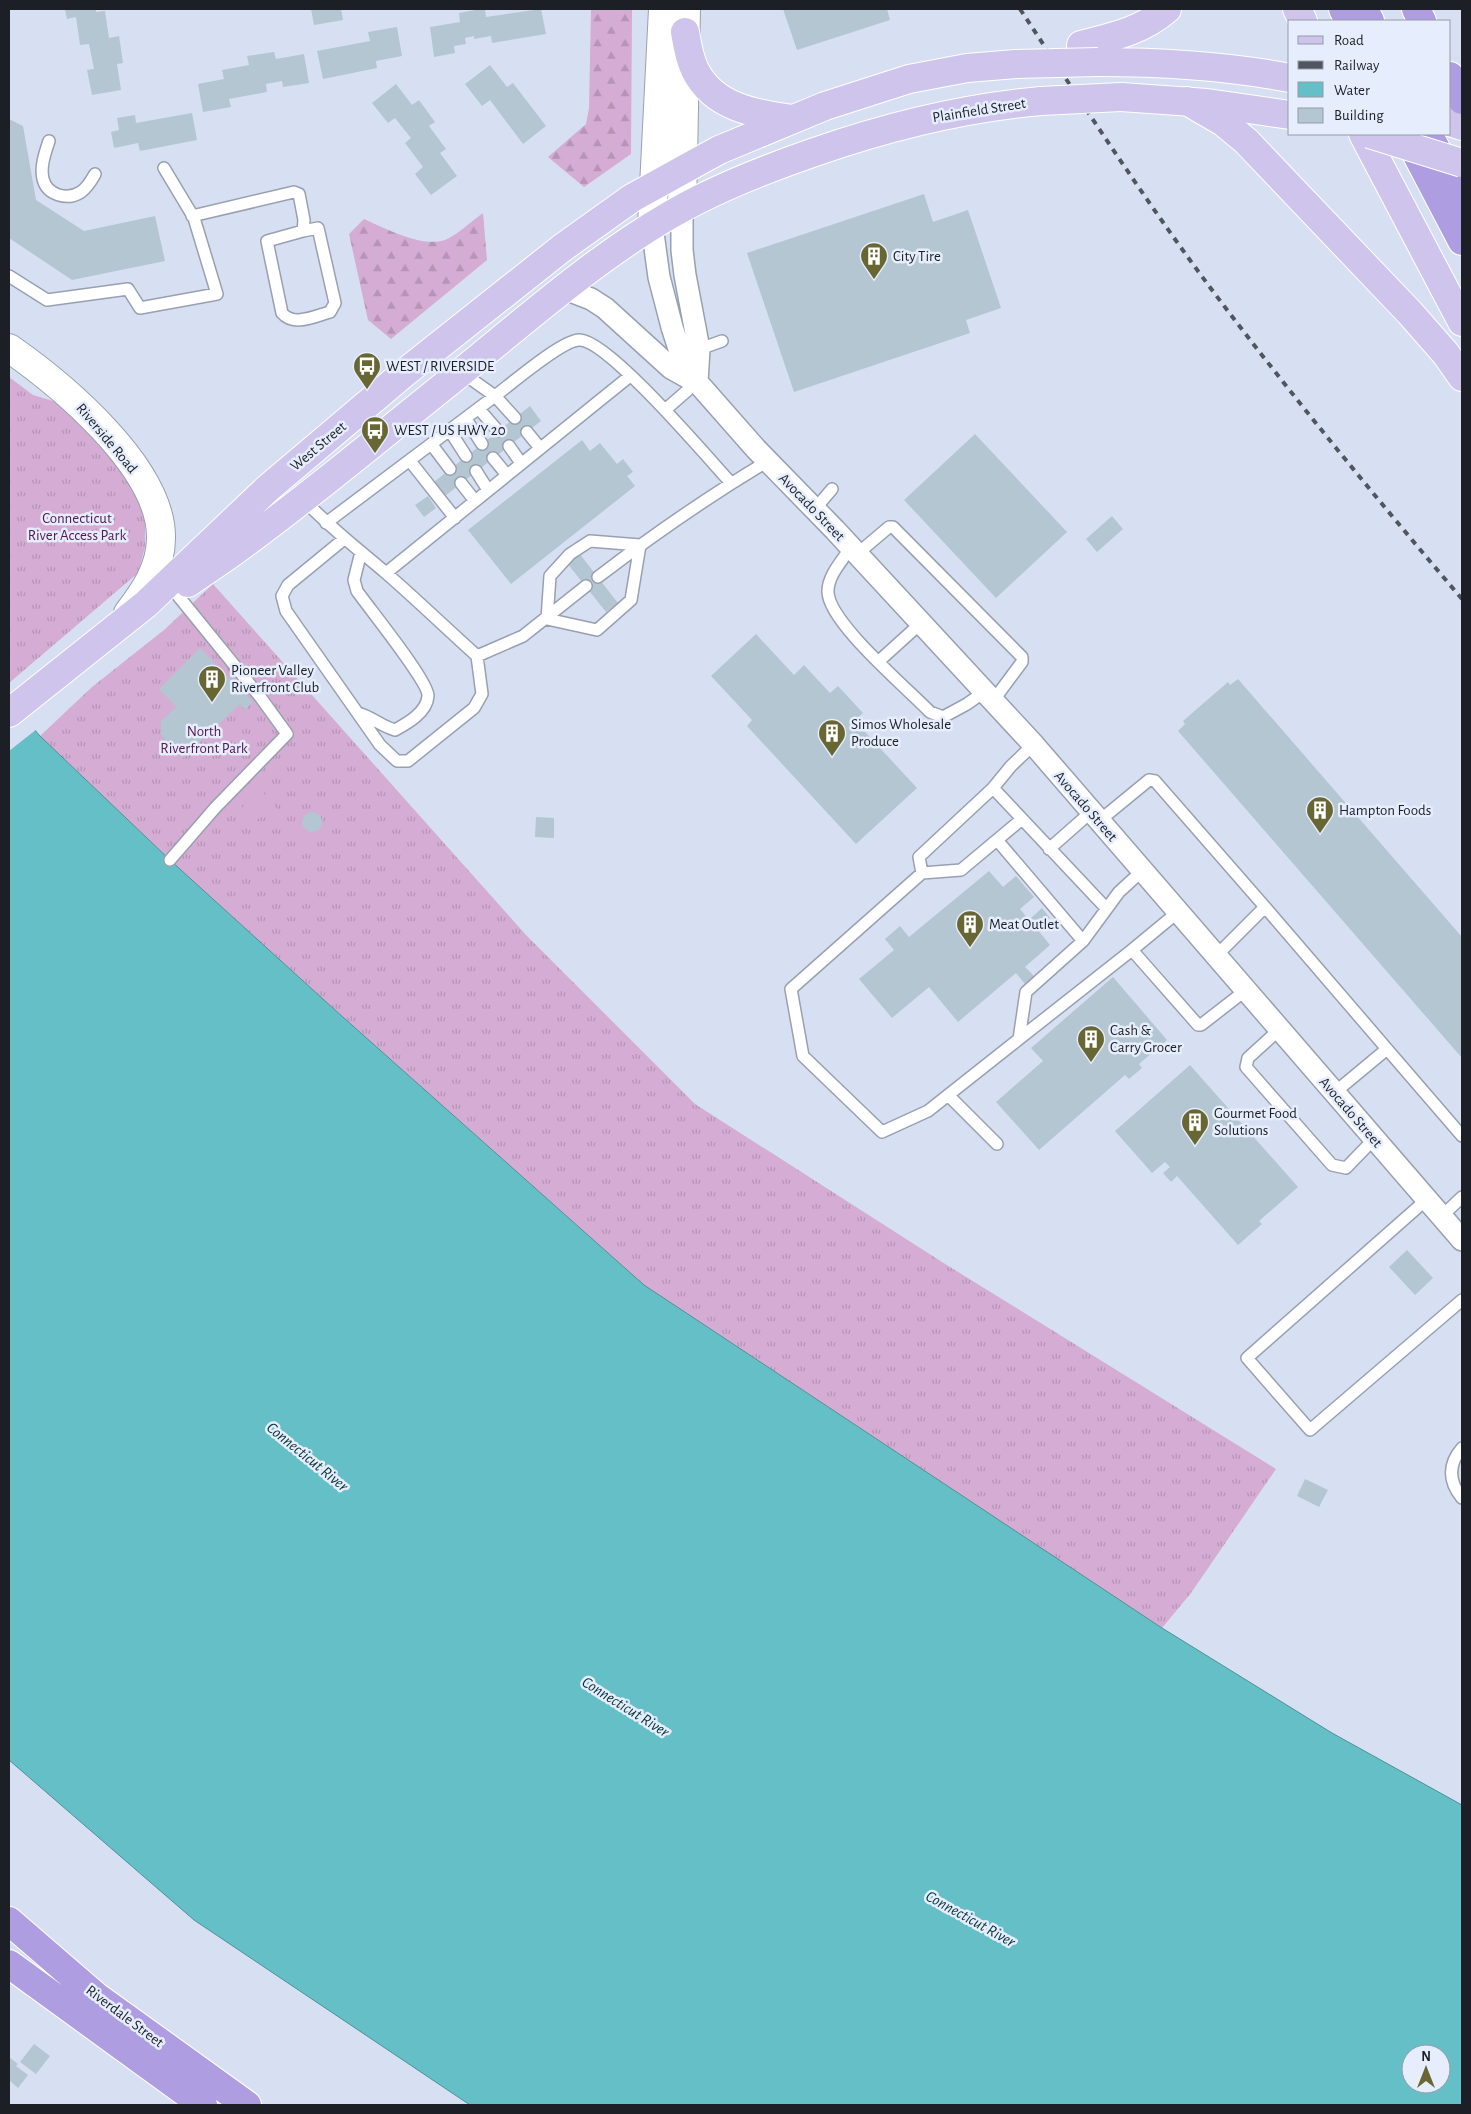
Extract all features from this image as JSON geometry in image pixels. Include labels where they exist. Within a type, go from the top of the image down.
[{"type":"highway","points":[[1451,78],[1462,100]]},
{"type":"highway","points":[[1407,135],[1462,241]]},
{"type":"highway","points":[[1429,135],[1462,197]]},
{"type":"highway","points":[[9,1910],[97,1997]]},
{"type":"highway","name":"Riverdale Street","points":[[9,1921],[97,1997],[246,2105]]},
{"type":"highway","name":"Riverdale Street","points":[[9,1964],[202,2105]]},
{"type":"main road","points":[[1090,54],[1147,24],[1167,9]]},
{"type":"main road","points":[[1297,9],[1303,20]]},
{"type":"main road","points":[[685,20],[695,70],[716,95],[741,109],[757,114],[792,119]]},
{"type":"main road","points":[[655,184],[720,150],[792,119],[909,79],[967,68],[1016,64],[1090,54],[1154,63],[1226,68],[1288,78]]},
{"type":"main road","name":"Plainfield Street","points":[[652,226],[682,208],[787,162],[875,133],[944,115],[1041,100],[1121,97],[1187,101],[1288,115]]},
{"type":"main road","points":[[1187,101],[1223,122],[1251,146],[1410,313],[1446,354],[1462,377]]},
{"type":"main road","points":[[1364,135],[1462,322]]},
{"type":"main road","points":[[1372,135],[1462,163]]},
{"type":"main road","name":"West Street","points":[[9,713],[146,604],[283,476],[403,374],[562,248],[608,214],[655,184]]},
{"type":"main road","name":"West Street","points":[[113,631],[175,592],[234,551],[565,289],[652,226]]},
{"type":"main road","points":[[283,476],[302,498]]},
{"type":"street","points":[[652,226],[663,9]]},
{"type":"street","points":[[682,208],[685,20]]},
{"type":"street","name":"Avocado Street","points":[[682,208],[682,243],[690,352]]},
{"type":"street","name":"Avocado Street","points":[[652,226],[659,277],[690,352],[697,382]]},
{"type":"street","name":"Avocado Street","points":[[565,289],[591,299],[605,308],[671,368],[697,382],[768,461],[815,509],[1033,745],[1462,1240]]},
{"type":"street","name":"Riverside Road","points":[[9,348],[68,393],[105,431],[138,474],[152,496],[161,538],[156,566],[144,592],[113,631]]},
{"type":"lane","points":[[49,141],[42,170],[44,181],[49,191],[59,196],[79,193],[89,185],[95,174]]},
{"type":"lane","points":[[9,276],[47,300],[128,289],[140,308],[217,294],[210,265],[192,216],[164,168]]},
{"type":"lane","points":[[192,216],[294,192],[299,194],[304,220],[303,231]]},
{"type":"lane","points":[[318,228],[335,303],[330,312],[299,321],[286,318],[282,313],[267,241],[303,231],[318,228]]},
{"type":"lane","points":[[326,523],[479,410],[564,344],[580,340],[593,343],[630,376],[665,410],[731,483]]},
{"type":"lane","points":[[690,352],[722,341]]},
{"type":"lane","points":[[461,372],[495,396],[515,418]]},
{"type":"lane","points":[[386,573],[630,376]]},
{"type":"lane","points":[[665,410],[697,382]]},
{"type":"lane","points":[[479,410],[498,431]]},
{"type":"lane","points":[[466,419],[482,444]]},
{"type":"lane","points":[[450,431],[466,456]]},
{"type":"lane","points":[[527,432],[540,448]]},
{"type":"lane","points":[[432,445],[450,469]]},
{"type":"lane","points":[[509,446],[521,463]]},
{"type":"lane","points":[[493,458],[507,475]]},
{"type":"lane","points":[[410,461],[455,518]]},
{"type":"lane","points":[[598,577],[640,545],[731,483],[768,461]]},
{"type":"lane","points":[[476,471],[488,490]]},
{"type":"lane","points":[[461,483],[475,501]]},
{"type":"lane","points":[[815,509],[832,489]]},
{"type":"lane","points":[[302,498],[326,523],[386,573],[477,656],[482,694],[474,708],[408,761],[397,761],[380,745],[286,610],[282,596],[288,585],[344,539]]},
{"type":"lane","points":[[889,527],[893,528],[1022,657],[1022,662],[989,696],[967,704],[943,717],[930,712],[848,631],[830,604],[829,580],[854,551],[889,527]]},
{"type":"lane","points":[[547,619],[550,576],[570,554],[590,542],[640,545]]},
{"type":"lane","points":[[547,619],[597,630],[631,600],[640,545]]},
{"type":"lane","points":[[358,713],[371,717],[383,727],[394,730],[407,724],[426,706],[428,697],[428,690],[357,591],[354,580],[360,552]]},
{"type":"lane","points":[[477,656],[523,636],[547,619],[586,586]]},
{"type":"lane","points":[[170,860],[215,808],[287,734],[261,698],[175,592]]},
{"type":"lane","points":[[879,661],[921,623]]},
{"type":"lane","points":[[922,873],[919,857],[993,788],[1011,766],[1033,745]]},
{"type":"lane","points":[[1049,849],[1148,780],[1155,781],[1462,1136]]},
{"type":"lane","points":[[993,788],[1106,908]]},
{"type":"lane","points":[[1022,819],[961,870],[922,873],[791,989],[803,1056],[882,1132],[928,1111],[1178,912]]},
{"type":"lane","points":[[996,840],[1083,941]]},
{"type":"lane","points":[[1019,1039],[1026,992],[1083,941],[1119,892],[1142,871]]},
{"type":"lane","points":[[1216,956],[1265,907]]},
{"type":"lane","points":[[1132,950],[1198,1025],[1201,1025],[1246,990]]},
{"type":"lane","points":[[1280,1029],[1248,1058],[1246,1067],[1332,1165],[1346,1168],[1374,1139]]},
{"type":"lane","points":[[1334,1093],[1386,1049]]},
{"type":"lane","points":[[948,1095],[997,1144]]},
{"type":"lane","points":[[1441,1217],[1462,1197]]},
{"type":"lane","points":[[1426,1200],[1247,1358],[1310,1430],[1462,1300]]},
{"type":"lane","points":[[1462,1448],[1451,1463],[1450,1474],[1462,1498]]},
{"type":"green space","points":[[591,9],[632,9],[631,154],[584,187],[548,157],[586,124],[589,108]]},
{"type":"green space","points":[[483,213],[487,260],[391,339],[368,320],[349,234],[364,219],[403,236],[435,242],[445,240],[454,235]]},
{"type":"green space","name":"Connecticut River Access Park","points":[[9,377],[33,395],[60,403],[115,458],[145,507],[145,547],[138,573],[9,683]]},
{"type":"green space","name":"North Riverfront Park","points":[[213,584],[526,935],[695,1104],[942,1262],[1276,1469],[1191,1593],[1162,1628],[644,1285],[335,1010],[170,860],[40,736],[92,687],[164,630]]},
{"type":"green space","points":[[259,788],[278,810],[249,824],[243,817],[243,807]]},
{"type":"green space","points":[[301,812],[304,816],[302,824],[306,830],[314,832],[321,827],[324,828],[325,832],[320,837],[308,839],[298,833],[295,821],[298,813]]},
{"type":"water","name":"Connecticut River","points":[[9,700],[40,736],[170,860],[335,1010],[644,1285],[1162,1628],[1332,1733],[1462,1805],[1462,2105],[470,2105],[194,1920],[9,1760]]},
{"type":"pier","points":[[9,697],[37,729],[9,751]]},
{"type":"building","points":[[65,9],[96,9],[96,12],[105,11],[109,38],[119,36],[123,63],[117,64],[121,90],[92,95],[87,70],[94,69],[89,44],[80,45],[76,17],[67,19]]},
{"type":"building","points":[[311,9],[341,9],[343,20],[314,25]]},
{"type":"building","points":[[485,9],[486,17],[541,9],[546,34],[492,43],[491,36],[474,39],[474,36],[465,38],[466,44],[454,46],[455,53],[434,57],[430,27],[460,22],[459,13]]},
{"type":"building","points":[[783,9],[887,9],[890,20],[797,50]]},
{"type":"building","points":[[397,27],[402,56],[376,61],[377,68],[323,79],[317,51],[370,41],[368,32]]},
{"type":"building","points":[[274,52],[276,59],[304,54],[309,83],[283,87],[282,81],[266,84],[267,92],[229,99],[231,107],[203,112],[198,84],[224,79],[222,70],[249,65],[247,56]]},
{"type":"building","points":[[490,65],[507,87],[513,83],[546,126],[523,144],[490,100],[482,106],[465,84]]},
{"type":"building","points":[[396,84],[412,105],[419,100],[435,122],[429,126],[446,149],[440,153],[457,176],[431,195],[415,174],[423,167],[405,143],[411,138],[395,118],[388,123],[372,103]]},
{"type":"building","points":[[192,113],[197,140],[140,151],[138,143],[114,148],[111,132],[119,130],[117,118],[135,115],[136,123]]},
{"type":"building","points":[[9,119],[23,126],[36,200],[84,231],[155,216],[165,261],[72,280],[9,238]]},
{"type":"building","name":"City Tire","points":[[924,194],[933,222],[968,210],[1001,308],[966,320],[970,333],[794,392],[747,253]]},
{"type":"building","points":[[530,406],[541,421],[445,496],[434,482]]},
{"type":"building","points":[[975,434],[1067,532],[996,598],[904,500]]},
{"type":"building","points":[[582,440],[590,451],[600,443],[617,464],[623,459],[633,472],[627,476],[635,486],[511,584],[468,530]]},
{"type":"building","points":[[428,496],[436,508],[424,517],[415,505]]},
{"type":"building","points":[[1112,516],[1123,529],[1097,552],[1086,539]]},
{"type":"building","points":[[579,553],[618,603],[606,612],[567,563]]},
{"type":"building","name":"Simos Wholesale Produce","points":[[756,634],[794,675],[804,665],[830,693],[838,686],[863,713],[855,721],[917,788],[856,844],[747,726],[752,720],[711,676]]},
{"type":"building","name":"Pioneer Valley Riverfront Club","points":[[200,648],[253,702],[245,710],[240,704],[183,758],[161,735],[161,721],[176,707],[159,689]]},
{"type":"building","name":"Hampton Foods","points":[[1238,679],[1462,937],[1462,1058],[1178,731],[1185,724],[1183,721],[1228,682],[1230,685]]},
{"type":"building","points":[[312,812],[319,815],[322,822],[319,829],[312,832],[305,829],[302,822],[305,815]]},
{"type":"building","points":[[536,817],[554,818],[554,838],[535,837]]},
{"type":"building","name":"Meat Outlet","points":[[989,871],[1003,887],[1016,876],[1034,897],[1020,909],[1029,920],[1042,908],[1050,918],[1037,929],[1050,945],[1025,967],[1034,976],[1025,984],[1016,973],[958,1022],[929,987],[892,1018],[859,979],[894,950],[885,939],[900,926],[909,937]]},
{"type":"building","name":"Cash & Carry Grocer","points":[[1113,977],[1167,1040],[1139,1064],[1142,1068],[1129,1079],[1125,1075],[1039,1150],[996,1102],[1043,1061],[1031,1048]]},
{"type":"building","name":"Gourmet Food Solutions","points":[[1190,1065],[1298,1187],[1259,1221],[1262,1224],[1238,1245],[1177,1176],[1171,1182],[1163,1173],[1170,1167],[1165,1162],[1152,1173],[1115,1131]]},
{"type":"building","points":[[1407,1250],[1433,1278],[1415,1295],[1389,1267]]},
{"type":"building","points":[[1305,1479],[1328,1490],[1319,1507],[1297,1496]]},
{"type":"building","points":[[34,2044],[50,2056],[36,2074],[20,2062]]},
{"type":"building","points":[[9,2057],[18,2064],[16,2066],[28,2075],[18,2088],[9,2080]]},
{"type":"railway","points":[[1020,9],[1138,186],[1212,290],[1335,446],[1462,599]]},
{"type":"place","name":"City Tire","points":[[874,280]]},
{"type":"place","name":"WEST / RIVERSIDE","points":[[367,390]]},
{"type":"place","name":"WEST / US HWY 20","points":[[375,454]]},
{"type":"place","name":"Pioneer Valley Riverfront Club","points":[[212,703]]},
{"type":"place","name":"Simos Wholesale Produce","points":[[832,757]]},
{"type":"place","name":"Hampton Foods","points":[[1320,834]]},
{"type":"place","name":"Meat Outlet","points":[[970,948]]},
{"type":"place","name":"Cash & Carry Grocer","points":[[1091,1063]]},
{"type":"place","name":"Gourmet Food Solutions","points":[[1195,1146]]}]
